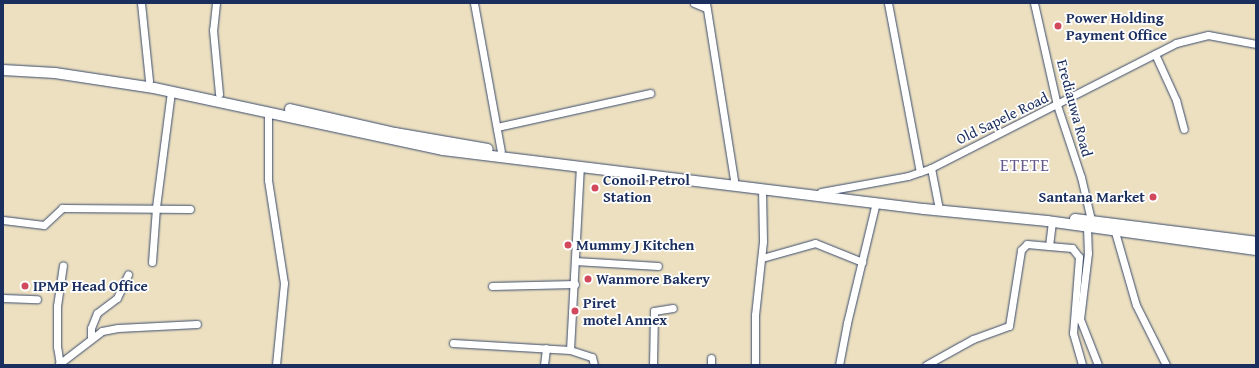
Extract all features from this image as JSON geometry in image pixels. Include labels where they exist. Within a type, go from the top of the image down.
[{"type":"highway","points":[[3,64],[149,81],[219,94],[443,150],[762,189],[1052,222],[1089,223],[1116,232],[1256,250]]},
{"type":"highway","points":[[3,70],[77,76],[170,91],[358,129],[501,151],[822,192],[1256,242]]},
{"type":"street","points":[[141,3],[149,81]]},
{"type":"street","points":[[216,3],[213,30],[219,94]]},
{"type":"street","points":[[474,3],[501,151]]},
{"type":"street","points":[[694,3],[706,6],[734,180]]},
{"type":"street","points":[[888,3],[920,172]]},
{"type":"street","name":"Erediauwa Road","points":[[1035,3],[1057,105],[1081,177],[1089,223],[1088,253],[1080,319],[1098,365]]},
{"type":"street","name":"Old Sapele Road","points":[[822,192],[920,172],[931,168],[1057,105],[1102,79],[1176,43],[1208,35],[1256,44]]},
{"type":"street","points":[[1155,54],[1176,100],[1184,129]]},
{"type":"street","points":[[152,262],[156,207],[170,91]]},
{"type":"street","points":[[497,127],[650,93]]},
{"type":"street","points":[[268,112],[268,180],[284,283],[276,365]]},
{"type":"street","points":[[570,350],[575,284],[580,167]]},
{"type":"street","points":[[931,168],[938,205]]},
{"type":"street","points":[[755,365],[755,315],[762,258],[762,189]]},
{"type":"street","points":[[840,365],[876,202]]},
{"type":"street","points":[[3,220],[39,225],[48,223],[62,208],[156,207],[190,209]]},
{"type":"street","points":[[1049,246],[1052,222]]},
{"type":"street","points":[[1116,232],[1136,305],[1166,365]]},
{"type":"street","points":[[762,258],[815,243],[862,262]]},
{"type":"street","points":[[926,365],[973,339],[1009,326],[1021,250],[1028,244],[1072,248],[1079,257],[1073,333],[1082,365]]},
{"type":"street","points":[[575,261],[658,266]]},
{"type":"street","points":[[63,265],[57,306],[56,347],[60,364],[91,338],[102,331],[118,328],[197,324]]},
{"type":"street","points":[[91,338],[91,328],[97,313],[117,298],[128,274]]},
{"type":"street","points":[[492,286],[575,284]]},
{"type":"street","points":[[3,298],[38,299]]},
{"type":"street","points":[[653,365],[654,311],[673,308]]},
{"type":"street","points":[[453,343],[570,350],[592,357],[594,365]]},
{"type":"street","points":[[544,365],[546,348]]},
{"type":"street","points":[[1159,365],[1161,354]]},
{"type":"place","name":"Power Holding Payment Office","points":[[1058,26]]},
{"type":"place","name":"Conoil Petrol Station","points":[[595,188]]},
{"type":"place","name":"Santana Market","points":[[1153,197]]},
{"type":"place","name":"Mummy J Kitchen","points":[[568,245]]},
{"type":"place","name":"Wanmore Bakery","points":[[588,279]]},
{"type":"place","name":"IPMP Head Office","points":[[25,286]]},
{"type":"place","name":"Piret motel Annex","points":[[575,311]]},
{"type":"district","name":"ETETE","points":[[1025,165]]}]
